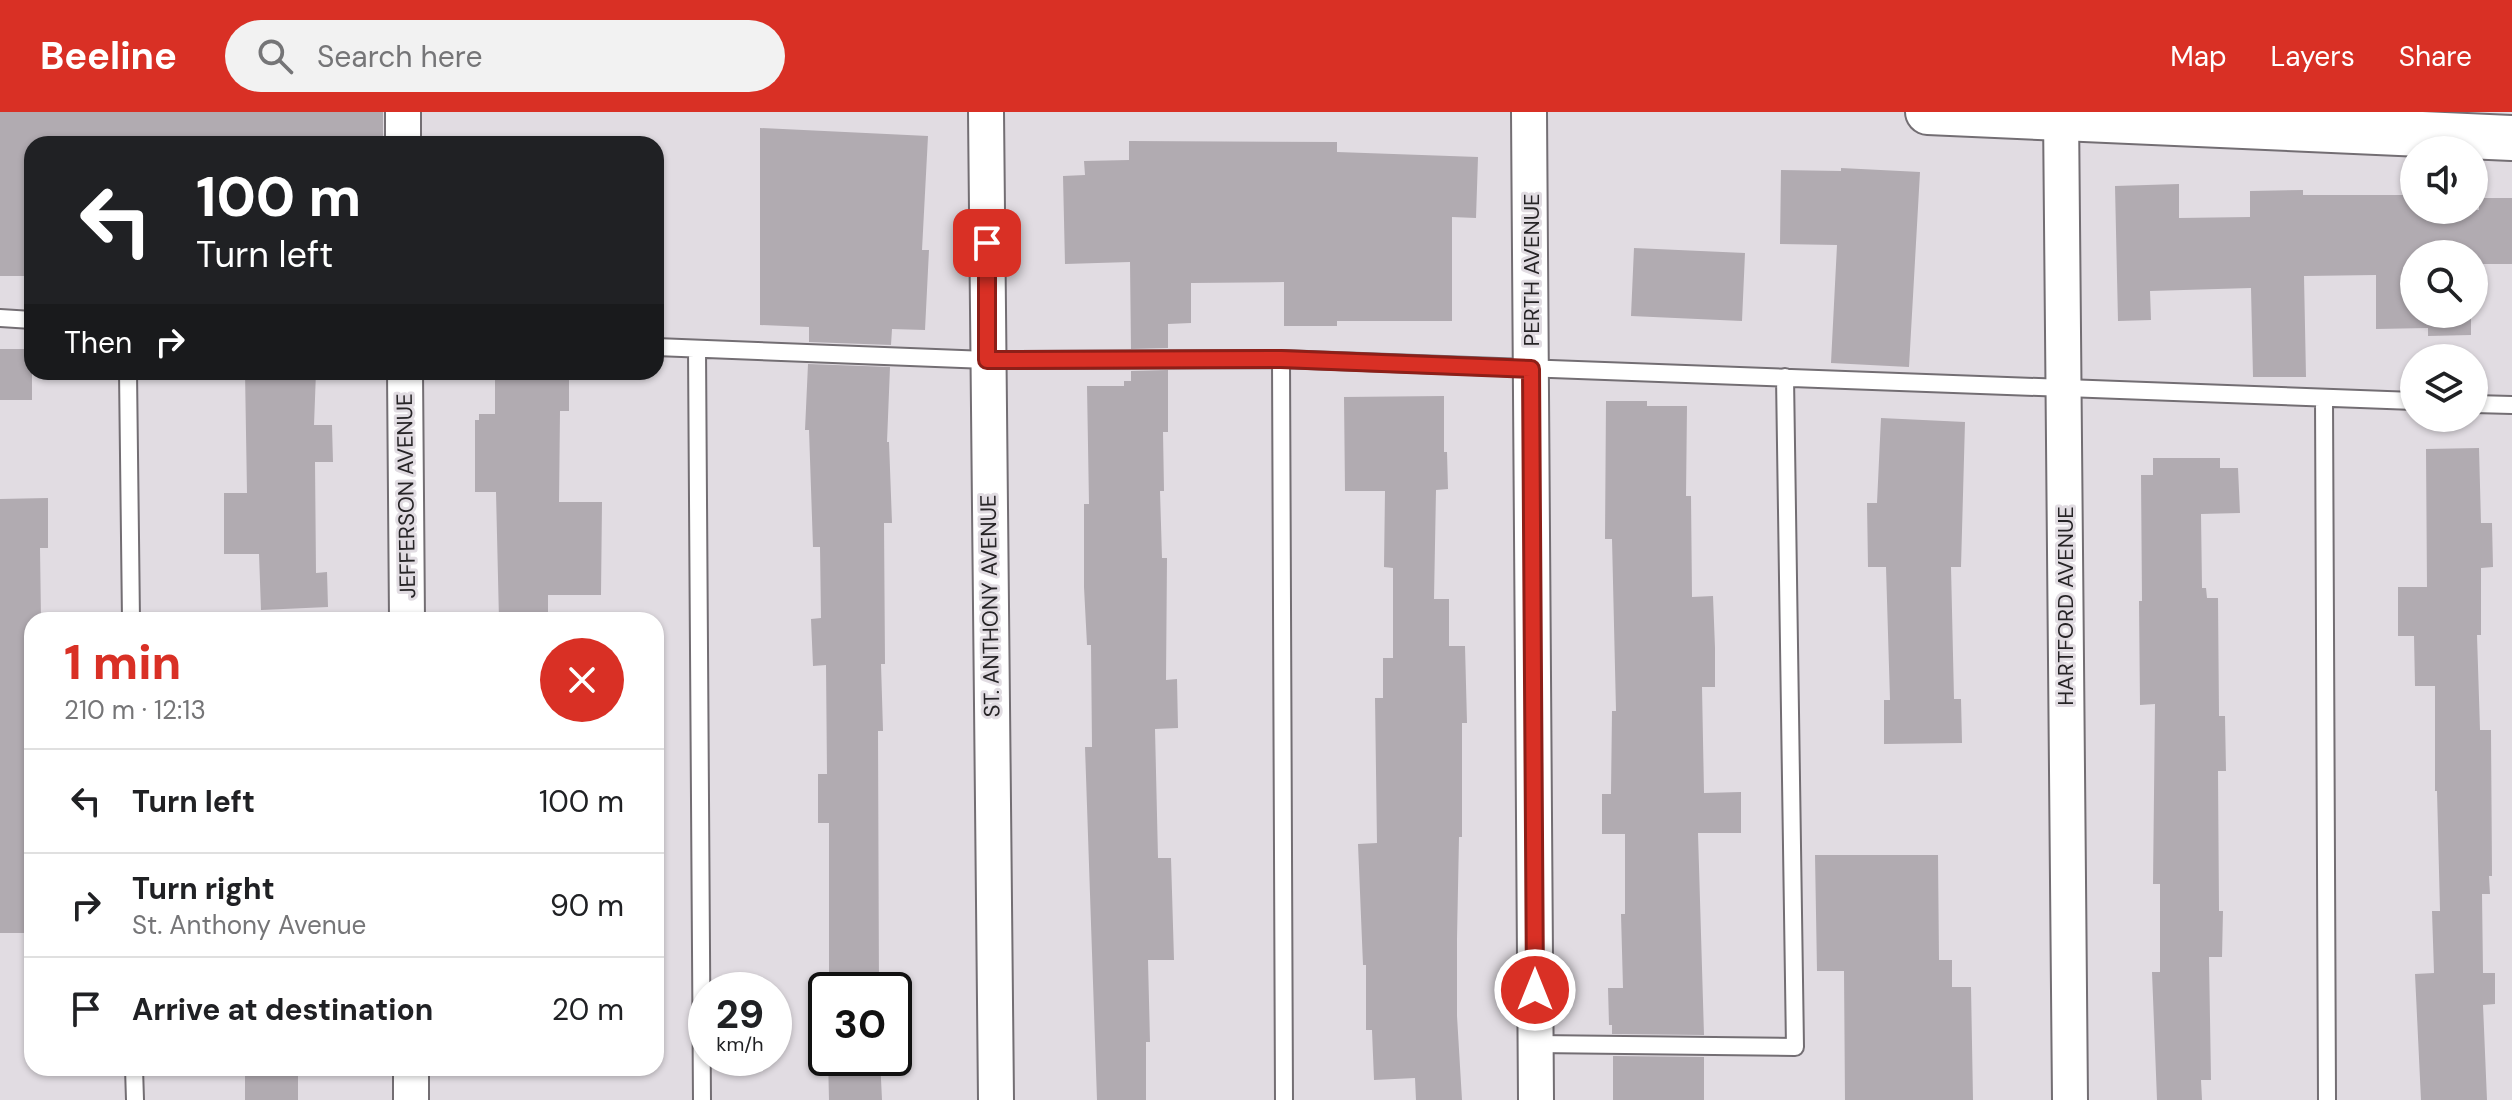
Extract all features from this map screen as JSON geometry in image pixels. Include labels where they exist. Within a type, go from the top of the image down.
[{"type":"main road","points":[[1928,112],[2061,115],[2512,138]]},
{"type":"street","points":[[403,112],[403,136]]},
{"type":"street","name":"ST. ANTHONY AVENUE","points":[[986,112],[996,1100]]},
{"type":"street","name":"PERTH AVENUE","points":[[1529,112],[1536,1100]]},
{"type":"street","name":"HARTFORD AVENUE","points":[[2061,115],[2070,1100]]},
{"type":"street","name":"JEFFERSON AVENUE","points":[[405,380],[407,612]]},
{"type":"street","points":[[411,1076],[411,1100]]},
{"type":"lane","points":[[0,318],[24,320]]},
{"type":"lane","points":[[664,347],[987,360],[1281,359],[2400,401]]},
{"type":"lane","points":[[697,349],[702,1100]]},
{"type":"lane","points":[[1281,359],[1284,1100]]},
{"type":"lane","points":[[1536,1044],[1795,1047],[1785,377]]},
{"type":"lane","points":[[128,380],[131,612]]},
{"type":"lane","points":[[2324,398],[2327,1100]]},
{"type":"lane","points":[[2488,404],[2512,405]]},
{"type":"lane","points":[[134,1076],[135,1100]]},
{"type":"building","points":[[0,112],[383,112],[383,136],[24,136],[24,276],[0,276]]},
{"type":"building","points":[[760,128],[928,136],[922,250],[929,250],[925,330],[892,329],[891,345],[809,342],[809,327],[760,325]]},
{"type":"building","points":[[1129,141],[1337,142],[1337,152],[1478,157],[1476,218],[1452,217],[1452,321],[1337,321],[1337,326],[1284,326],[1284,282],[1191,283],[1191,323],[1168,324],[1168,348],[1131,349],[1130,262],[1065,264],[1063,176],[1085,175],[1084,161],[1129,160]]},
{"type":"building","points":[[1841,168],[1920,172],[1909,367],[1831,363],[1837,245],[1780,244],[1781,170],[1841,171]]},
{"type":"building","points":[[2179,184],[2179,218],[2250,217],[2250,191],[2303,190],[2303,195],[2400,195],[2400,224],[2488,224],[2488,198],[2512,198],[2512,264],[2488,264],[2488,240],[2400,240],[2400,328],[2428,328],[2376,329],[2376,275],[2304,276],[2306,377],[2253,377],[2251,288],[2150,291],[2151,320],[2118,321],[2115,186]]},
{"type":"building","points":[[1634,248],[1745,253],[1742,321],[1631,316]]},
{"type":"building","points":[[2428,328],[2471,328],[2471,335],[2428,336]]},
{"type":"building","points":[[0,349],[24,349],[24,380],[32,380],[32,400],[0,400]]},
{"type":"building","points":[[808,364],[890,367],[887,442],[892,523],[884,523],[885,664],[881,664],[883,731],[878,731],[879,972],[829,972],[829,823],[818,823],[818,774],[827,774],[826,665],[813,666],[811,619],[821,618],[820,547],[813,547],[809,430],[805,430]]},
{"type":"building","points":[[1168,370],[1168,432],[1163,432],[1164,491],[1160,491],[1162,558],[1167,558],[1166,680],[1177,679],[1178,728],[1155,729],[1158,858],[1171,858],[1174,960],[1148,960],[1150,1042],[1146,1042],[1146,1100],[1097,1100],[1085,747],[1092,747],[1091,645],[1087,645],[1084,587],[1084,504],[1089,504],[1087,386],[1124,386],[1124,381],[1131,381],[1131,371]]},
{"type":"building","points":[[245,380],[316,380],[314,425],[332,425],[333,462],[315,462],[316,573],[327,572],[328,607],[261,610],[259,554],[224,554],[224,493],[247,493]]},
{"type":"building","points":[[495,380],[569,380],[569,411],[560,411],[559,502],[602,502],[601,595],[548,595],[548,612],[499,612],[496,492],[475,492],[475,420],[479,420],[479,414],[495,414]]},
{"type":"building","points":[[1444,396],[1444,452],[1447,452],[1448,489],[1436,490],[1434,599],[1449,599],[1449,646],[1465,646],[1467,723],[1462,723],[1462,837],[1459,837],[1457,939],[1462,1100],[1416,1100],[1415,1078],[1374,1080],[1372,1030],[1366,1030],[1366,965],[1363,965],[1358,844],[1377,843],[1375,698],[1383,698],[1383,658],[1393,658],[1393,568],[1384,567],[1385,491],[1345,491],[1344,397]]},
{"type":"building","points":[[1606,401],[1647,401],[1647,406],[1687,406],[1686,496],[1691,496],[1692,597],[1713,596],[1715,687],[1702,687],[1704,793],[1741,792],[1741,833],[1698,833],[1704,1035],[1612,1034],[1612,1025],[1609,1025],[1608,988],[1623,988],[1621,914],[1625,914],[1625,834],[1602,834],[1602,794],[1611,794],[1612,711],[1616,711],[1612,539],[1605,539]]},
{"type":"building","points":[[1881,418],[1965,422],[1961,567],[1951,567],[1954,699],[1961,699],[1962,743],[1884,744],[1884,700],[1890,700],[1886,567],[1868,567],[1867,503],[1877,503]]},
{"type":"building","points":[[2479,448],[2481,523],[2492,523],[2493,567],[2481,568],[2481,635],[2477,635],[2480,730],[2491,730],[2492,876],[2489,876],[2490,894],[2482,894],[2483,973],[2495,973],[2495,1004],[2483,1005],[2487,1100],[2421,1100],[2415,974],[2434,973],[2432,911],[2440,911],[2435,686],[2415,686],[2414,636],[2398,636],[2398,587],[2427,587],[2426,449]]},
{"type":"building","points":[[2153,458],[2220,458],[2220,468],[2238,468],[2240,513],[2201,514],[2202,588],[2206,588],[2207,598],[2218,598],[2219,716],[2225,716],[2226,771],[2218,771],[2222,957],[2209,957],[2211,1080],[2201,1080],[2202,1100],[2157,1100],[2152,972],[2160,972],[2160,884],[2153,884],[2155,704],[2140,705],[2139,601],[2142,601],[2141,475],[2153,475]]},
{"type":"building","points":[[48,498],[48,548],[40,548],[41,612],[24,612],[24,933],[0,933],[0,499]]},
{"type":"building","points":[[1815,855],[1938,855],[1939,960],[1952,960],[1952,987],[1971,987],[1973,1100],[1845,1100],[1844,971],[1817,971]]},
{"type":"building","points":[[1613,1056],[1704,1057],[1704,1100],[1613,1100]]},
{"type":"building","points":[[245,1076],[298,1076],[298,1100],[245,1100]]},
{"type":"building","points":[[828,1076],[881,1076],[882,1100],[829,1100]]},
{"type":"route","points":[[987,243],[987,360],[1281,359],[1531,369],[1535,990]]}]
